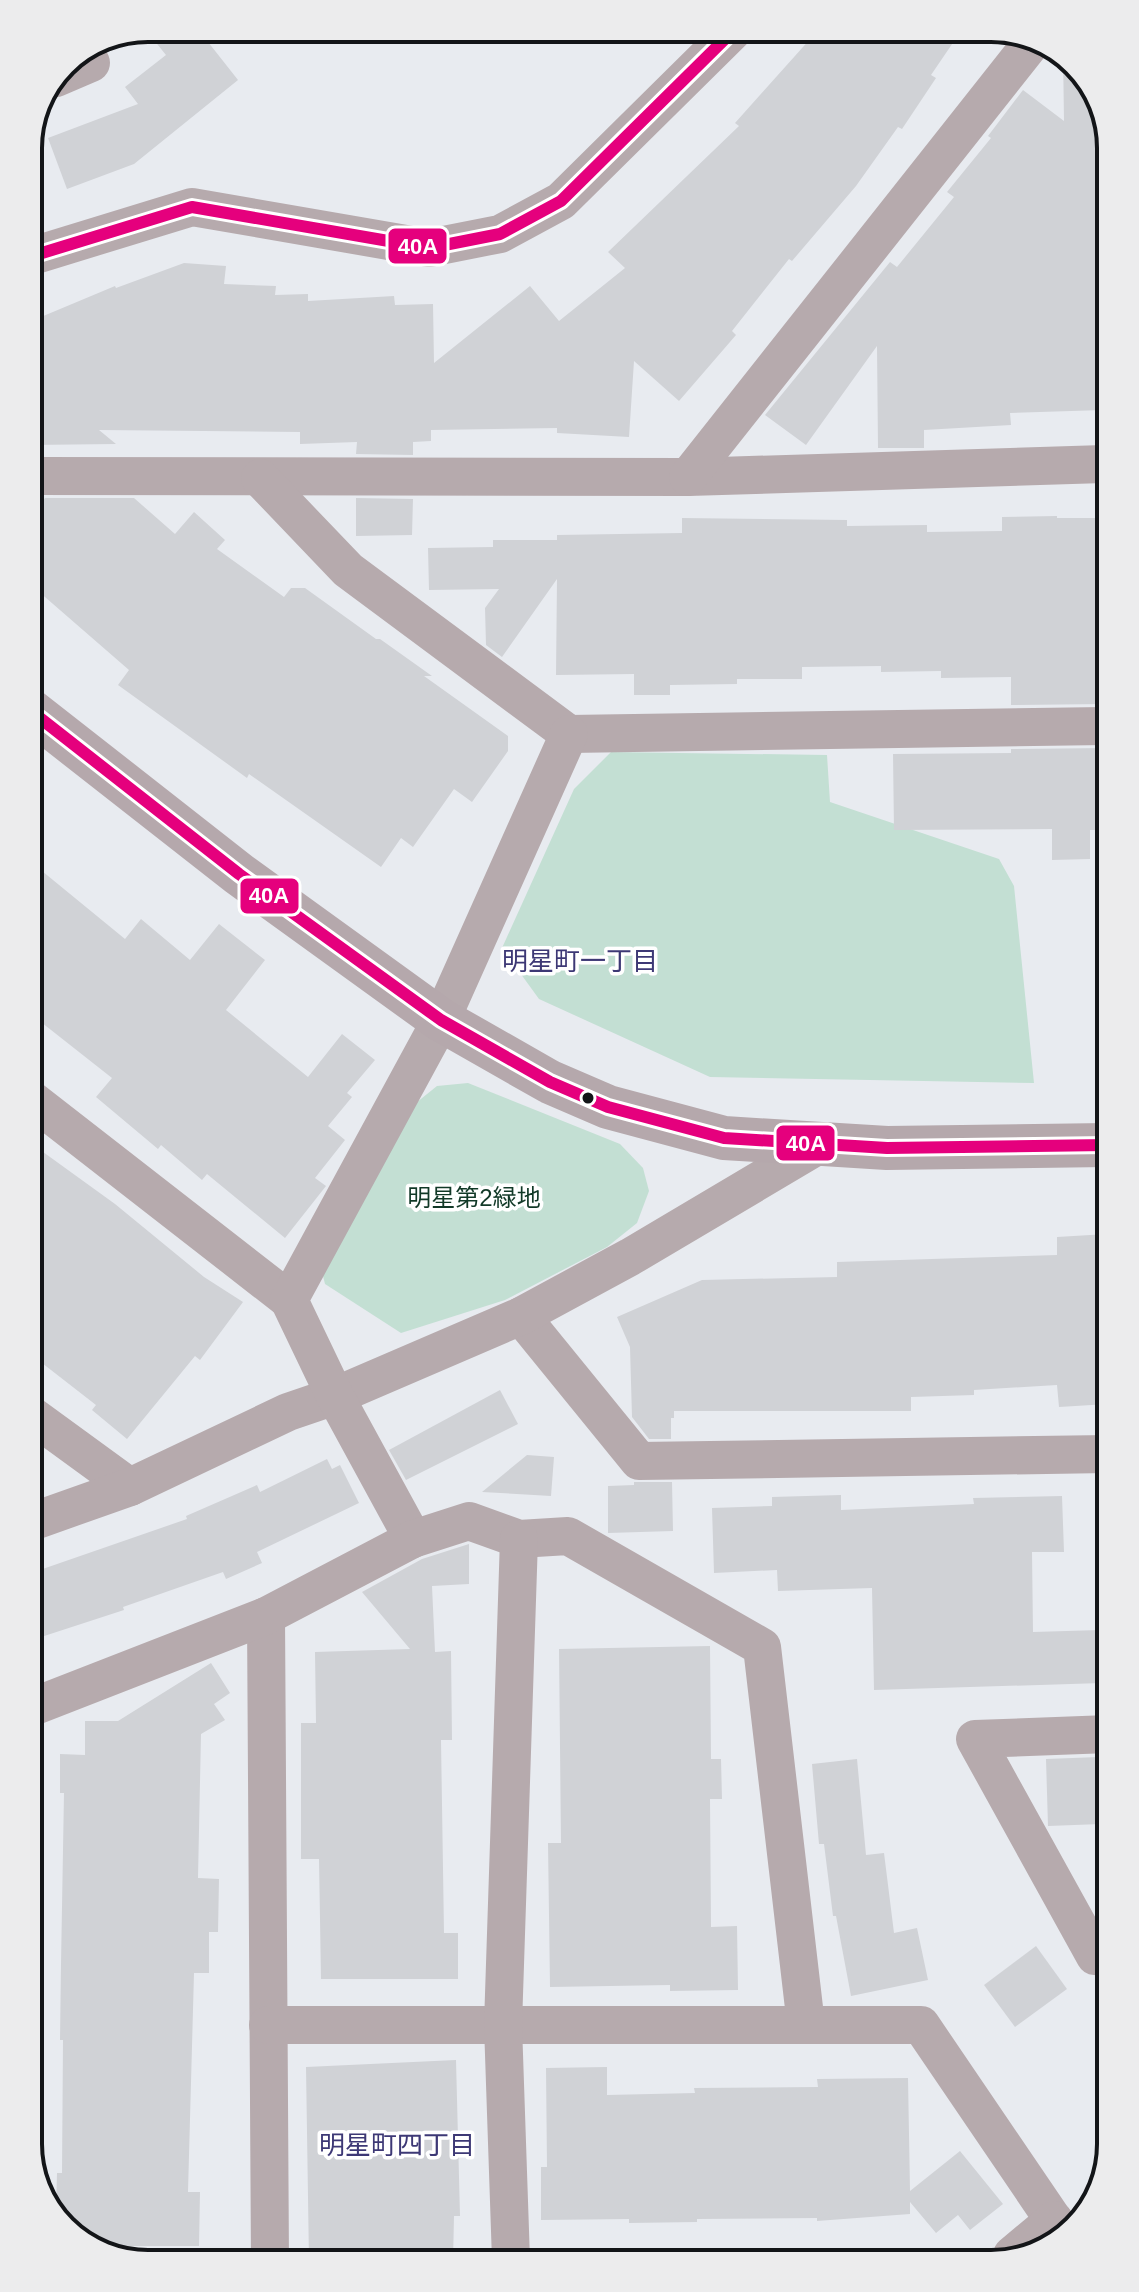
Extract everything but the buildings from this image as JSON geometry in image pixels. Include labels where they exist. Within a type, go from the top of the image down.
[{"type":"street","points":[[42,253],[192,207],[429,248],[500,234],[561,201],[722,42]]},
{"type":"street","points":[[688,477],[1027,49]]},
{"type":"street","points":[[42,476],[688,477],[1097,464]]},
{"type":"street","points":[[260,478],[348,570],[569,734],[1097,726]]},
{"type":"street","points":[[42,720],[239,874],[441,1020],[550,1082],[608,1107],[724,1138],[887,1148],[1097,1145]]},
{"type":"street","points":[[289,1300],[441,1020],[569,734]]},
{"type":"street","points":[[42,1108],[289,1300],[335,1396],[413,1539]]},
{"type":"street","points":[[42,1518],[130,1487],[288,1412],[335,1396],[521,1316],[630,1257],[819,1145]]},
{"type":"street","points":[[521,1316],[639,1461],[1097,1454]]},
{"type":"street","points":[[42,1423],[130,1487]]},
{"type":"street","points":[[42,1703],[266,1616],[413,1539],[469,1521],[519,1539],[568,1536],[762,1647],[806,2025]]},
{"type":"street","points":[[511,2250],[503,2025],[519,1539]]},
{"type":"street","points":[[266,1616],[270,2250]]},
{"type":"street","points":[[1097,1734],[975,1739],[1097,1956]]},
{"type":"street","points":[[268,2025],[921,2025],[1058,2226]]},
{"type":"green space","points":[[611,752],[827,755],[830,802],[999,859],[1014,886],[1034,1083],[710,1077],[539,999],[502,948],[574,789]]},
{"type":"green space","name":"明星第2緑地","points":[[468,1083],[620,1144],[643,1168],[649,1191],[637,1223],[607,1247],[505,1300],[401,1333],[325,1284],[320,1264],[401,1115],[437,1086]]},
{"type":"transit line","name":"40A","points":[[42,253],[192,207],[429,248],[500,234],[561,201],[722,42]]},
{"type":"transit line","name":"40A","points":[[42,720],[239,874],[441,1020],[550,1082],[608,1107],[724,1138],[887,1148],[1097,1145]]},
{"type":"district","name":"明星町一丁目","points":[[580,961]]},
{"type":"district","name":"明星町四丁目","points":[[397,2145]]}]
